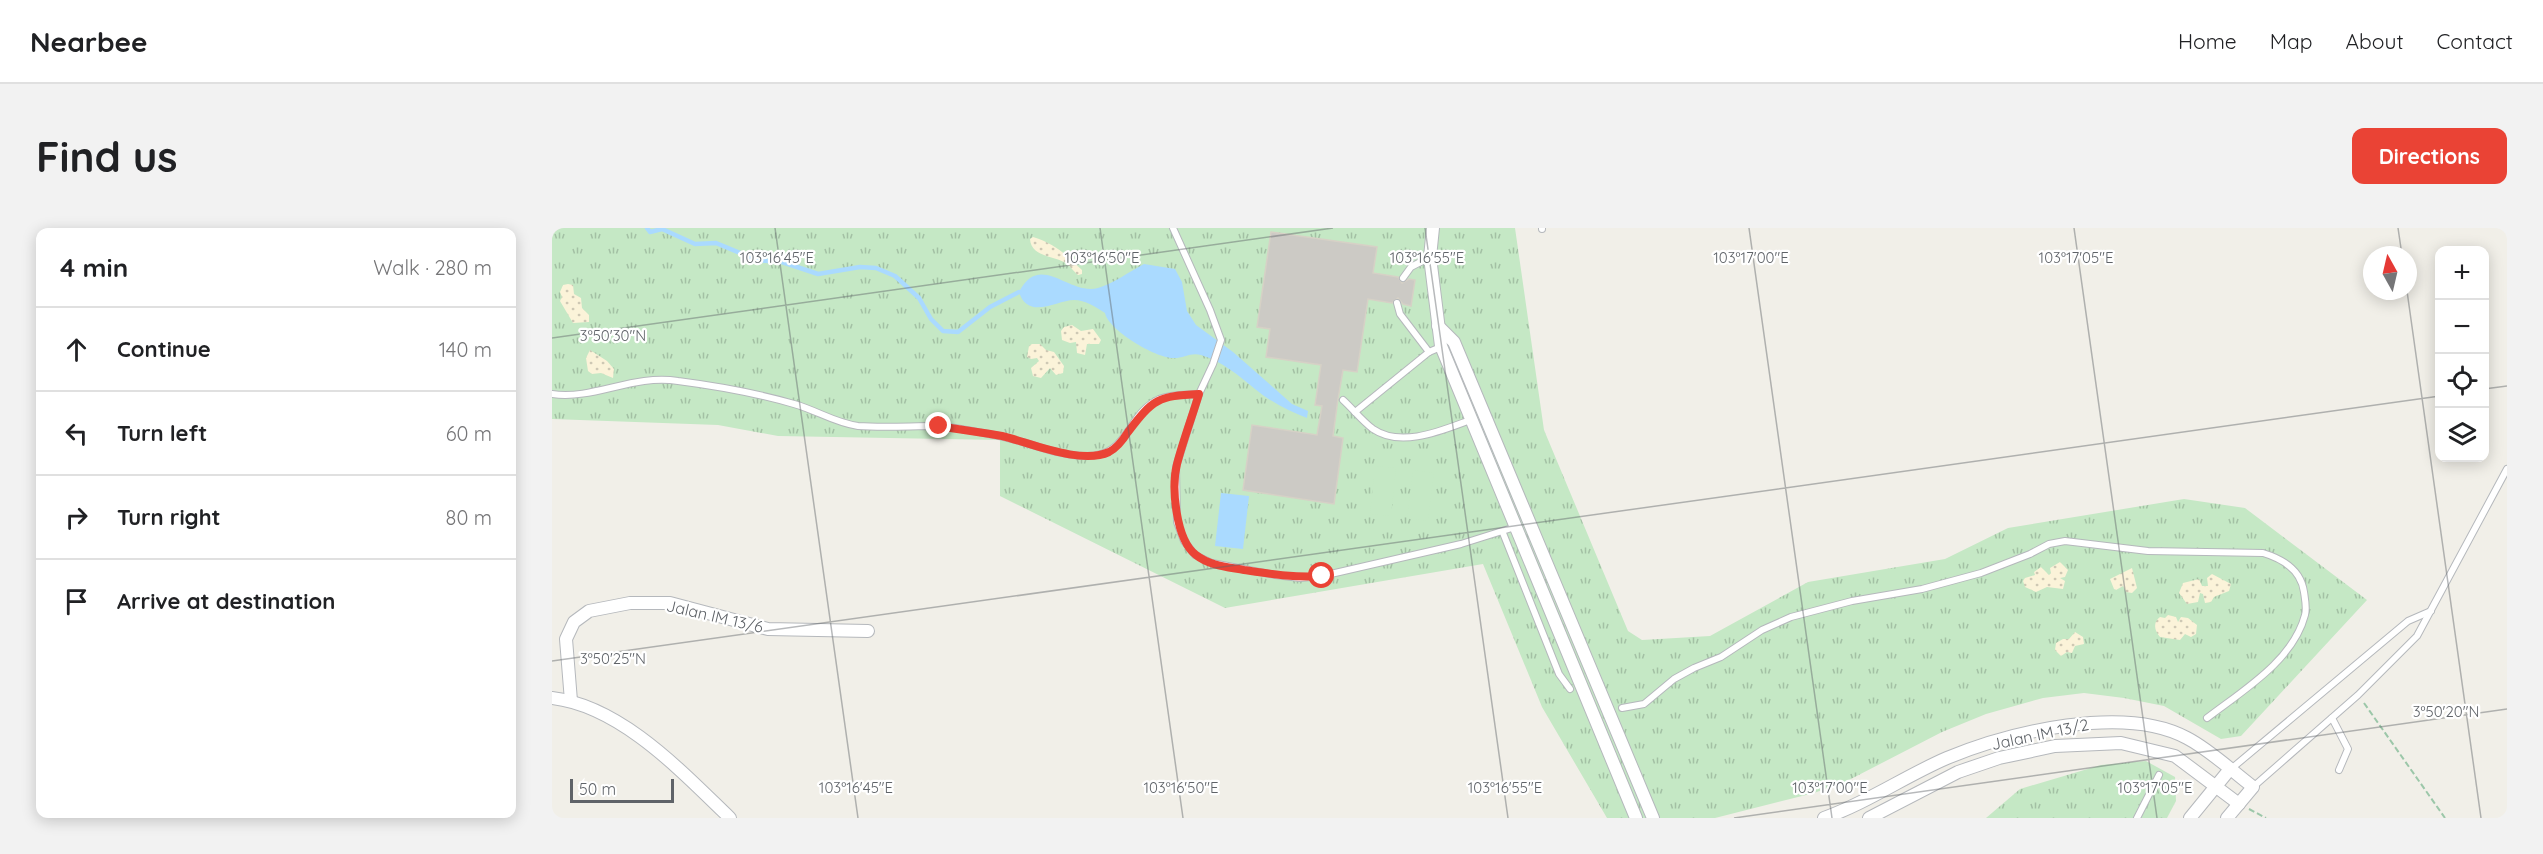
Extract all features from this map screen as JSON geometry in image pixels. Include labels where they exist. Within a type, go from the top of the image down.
[{"type":"street","points":[[1434,228],[1430,257],[1441,346],[1636,818]]},
{"type":"street","points":[[1438,326],[1454,342],[1653,818]]},
{"type":"street","points":[[1503,496],[1515,492]]},
{"type":"street","points":[[1546,602],[1559,597]]},
{"type":"street","name":"Jalan IM 13/6","points":[[571,701],[566,639],[574,622],[589,612],[630,603],[670,603],[768,629],[868,631]]},
{"type":"street","points":[[552,698],[571,701],[623,725],[647,741],[730,818]]},
{"type":"street","name":"Jalan IM 13/2","points":[[1824,818],[1851,809],[1946,758],[1991,743],[2088,722],[2123,722],[2157,726],[2187,738],[2253,787]]},
{"type":"street","name":"Jalan IM 13/2","points":[[1869,818],[1958,772],[1999,758],[2055,746],[2121,743],[2175,756],[2239,804]]},
{"type":"street","points":[[2190,818],[2230,769]]},
{"type":"street","points":[[2227,818],[2253,787]]},
{"type":"lane","points":[[1173,228],[1220,332],[1221,340],[1199,394],[1176,467],[1177,522],[1184,541],[1195,555],[1212,564],[1300,578],[1322,576],[1503,533],[1515,527]]},
{"type":"lane","points":[[1402,278],[1411,267],[1430,257]]},
{"type":"lane","points":[[1397,303],[1400,314],[1429,352]]},
{"type":"lane","points":[[1355,412],[1429,352],[1454,342]]},
{"type":"lane","points":[[552,394],[563,396],[592,392],[644,379],[675,380],[737,390],[796,404],[834,420],[857,426],[939,426],[1001,436],[1082,456],[1111,451],[1120,443],[1144,410],[1157,400],[1171,395],[1199,394]]},
{"type":"lane","points":[[1342,400],[1375,430],[1405,436],[1434,434],[1484,416]]},
{"type":"lane","points":[[2253,787],[2358,695],[2417,636],[2507,469]]},
{"type":"lane","points":[[1503,533],[1559,674],[1570,689]]},
{"type":"lane","points":[[1622,708],[1644,704],[1674,679],[1721,657],[1762,630],[1791,617],[1852,601],[1922,589],[1981,573],[2049,544],[2064,541],[2148,551],[2263,553],[2278,557],[2301,579],[2306,612],[2301,626],[2278,659],[2251,684],[2207,718]]},
{"type":"lane","points":[[2230,769],[2408,621],[2431,611]]},
{"type":"lane","points":[[2332,718],[2348,749],[2339,770]]},
{"type":"lane","points":[[2137,818],[2159,775]]},
{"type":"path","points":[[2358,695],[2445,818]]},
{"type":"path","points":[[2239,804],[2266,818]]},
{"type":"green space","points":[[552,228],[1515,228],[1544,430],[1628,631],[1642,640],[1710,636],[1808,582],[1945,559],[2008,528],[2184,499],[2245,508],[2367,600],[2241,736],[2221,739],[2164,706],[2124,698],[2084,693],[2043,698],[1986,714],[1942,732],[1847,781],[1814,793],[1715,818],[1607,818],[1542,707],[1483,564],[1225,608],[1000,496],[1000,440],[778,436],[718,425],[552,419]]},
{"type":"green space","points":[[1375,466],[1396,468],[1391,516],[1370,514]]},
{"type":"green space","points":[[1413,470],[1434,473],[1428,521],[1407,518]]},
{"type":"green space","points":[[2146,761],[2175,777],[2176,801],[2167,818],[1986,818],[2020,789],[2101,765]]},
{"type":"sand","points":[[1033,237],[1060,250],[1082,270],[1082,274],[1078,275],[1068,264],[1043,255],[1034,249],[1030,239]]},
{"type":"sand","points":[[563,285],[573,285],[574,294],[581,298],[582,308],[589,315],[589,322],[573,323],[560,301]]},
{"type":"sand","points":[[1072,325],[1081,331],[1093,329],[1101,340],[1099,344],[1087,344],[1085,355],[1077,353],[1076,342],[1070,343],[1062,340],[1061,331],[1064,327]]},
{"type":"sand","points":[[1040,344],[1046,350],[1054,352],[1064,366],[1063,373],[1056,375],[1050,368],[1041,378],[1033,376],[1031,368],[1039,361],[1037,358],[1027,357],[1029,346]]},
{"type":"sand","points":[[590,350],[607,361],[614,369],[613,378],[601,373],[592,374],[588,371],[586,358]]},
{"type":"sand","points":[[2060,562],[2068,570],[2065,577],[2060,578],[2065,581],[2063,589],[2047,587],[2036,592],[2025,587],[2023,581],[2025,578],[2035,575],[2034,572],[2041,567],[2049,575],[2050,568]]},
{"type":"sand","points":[[2132,568],[2137,588],[2132,593],[2126,592],[2123,586],[2114,589],[2110,579]]},
{"type":"sand","points":[[2212,574],[2231,584],[2229,591],[2205,603],[2203,594],[2200,593],[2198,602],[2187,604],[2179,593],[2183,583],[2199,579],[2202,586],[2208,586],[2207,578]]},
{"type":"sand","points":[[2168,615],[2176,617],[2178,622],[2181,617],[2188,618],[2197,625],[2196,634],[2191,637],[2185,634],[2180,640],[2160,637],[2156,632],[2156,621]]},
{"type":"sand","points":[[2075,632],[2083,637],[2084,644],[2075,646],[2072,653],[2067,652],[2061,656],[2055,650],[2056,643],[2069,639]]},
{"type":"water","points":[[1144,264],[1175,269],[1182,282],[1187,311],[1196,325],[1233,352],[1292,404],[1308,411],[1307,418],[1273,402],[1230,369],[1209,358],[1194,354],[1178,358],[1166,357],[1145,349],[1115,327],[1105,313],[1090,304],[1074,300],[1036,307],[1023,301],[1019,292],[1027,280],[1036,275],[1046,275],[1087,289],[1098,288]]},
{"type":"water","points":[[1221,493],[1249,496],[1243,549],[1215,546]]},
{"type":"building","points":[[1271,232],[1377,247],[1373,273],[1398,277],[1402,283],[1409,279],[1415,280],[1411,306],[1403,304],[1398,298],[1392,303],[1368,299],[1357,372],[1343,370],[1338,399],[1333,436],[1343,438],[1334,504],[1243,490],[1252,425],[1317,435],[1322,406],[1315,405],[1321,365],[1266,357],[1270,329],[1257,327]]},
{"type":"waterway","points":[[647,228],[650,232],[662,229],[695,244],[716,243],[757,260],[782,262],[818,274],[860,267],[876,268],[895,276],[919,298],[931,319],[943,331],[958,332],[990,307],[1019,292]]},
{"type":"route","points":[[939,426],[1001,436],[1082,456],[1101,454],[1111,451],[1120,443],[1144,410],[1157,400],[1171,395],[1199,394],[1176,467],[1177,522],[1184,541],[1195,555],[1212,564],[1300,578],[1322,576]]}]
